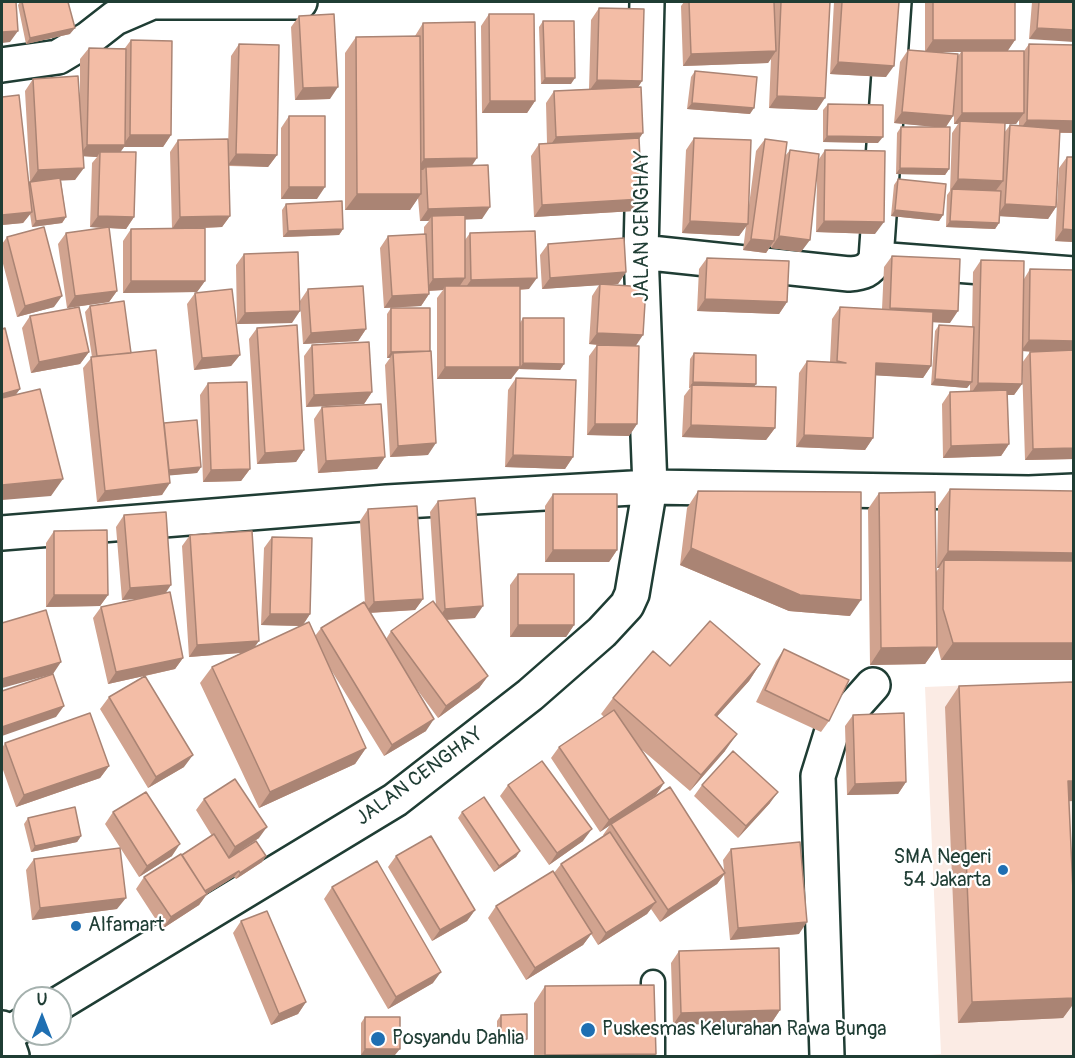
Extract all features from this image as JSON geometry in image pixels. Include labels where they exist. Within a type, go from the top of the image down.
[{"type":"street","points":[[2,65],[58,57],[88,39],[115,18],[152,2],[300,2]]},
{"type":"street","name":"JALAN CENGHAY","points":[[72,996],[395,801],[530,695],[602,633],[627,605],[632,594],[650,487],[641,252],[647,2]]},
{"type":"street","points":[[641,252],[849,274],[864,273],[871,267],[876,259],[894,2]]},
{"type":"street","points":[[876,259],[1074,274]]},
{"type":"street","points":[[2,533],[387,502],[650,487],[1029,493],[1074,491]]},
{"type":"street","points":[[827,1056],[818,776],[832,731],[873,685]]},
{"type":"lane","points":[[652,1056],[653,982]]},
{"type":"shaded area","name":"SMA Negeri 54 Jakarta","points":[[1073,681],[1073,1056],[917,1056],[941,1054],[925,687]]},
{"type":"building","points":[[2,2],[16,2],[18,31],[2,32]]},
{"type":"building","points":[[22,2],[68,2],[75,28],[30,38]]},
{"type":"building","points":[[689,2],[774,2],[776,51],[691,54]]},
{"type":"building","points":[[781,2],[830,2],[825,98],[777,96]]},
{"type":"building","points":[[842,2],[899,2],[894,66],[838,62]]},
{"type":"building","points":[[933,2],[1015,2],[1015,40],[933,40]]},
{"type":"building","points":[[1039,2],[1074,2],[1074,30],[1037,28]]},
{"type":"building","points":[[599,8],[644,9],[642,81],[597,80]]},
{"type":"building","points":[[334,14],[338,87],[303,88],[299,16]]},
{"type":"building","points":[[489,14],[534,14],[535,101],[490,101]]},
{"type":"building","points":[[543,21],[574,21],[575,78],[545,78]]},
{"type":"building","points":[[475,22],[477,158],[424,159],[423,23]]},
{"type":"building","points":[[420,36],[421,194],[357,194],[356,37]]},
{"type":"building","points":[[131,40],[172,41],[171,135],[130,135]]},
{"type":"building","points":[[239,44],[279,45],[277,155],[236,154]]},
{"type":"building","points":[[1029,44],[1074,45],[1074,121],[1027,120]]},
{"type":"building","points":[[89,48],[126,49],[125,145],[87,145]]},
{"type":"building","points":[[908,50],[958,54],[953,116],[902,112]]},
{"type":"building","points":[[962,51],[1024,51],[1024,113],[962,113]]},
{"type":"building","points":[[695,71],[757,77],[754,108],[692,103]]},
{"type":"building","points":[[78,76],[84,168],[38,170],[33,79]]},
{"type":"building","points":[[641,87],[643,133],[556,137],[554,91]]},
{"type":"building","points":[[19,95],[32,212],[2,215],[2,97]]},
{"type":"building","points":[[828,104],[883,105],[883,137],[827,136]]},
{"type":"building","points":[[289,116],[325,116],[325,187],[289,187]]},
{"type":"building","points":[[960,121],[1005,123],[1003,181],[958,179]]},
{"type":"building","points":[[1010,125],[1060,129],[1056,207],[1005,204]]},
{"type":"building","points":[[901,127],[950,127],[949,169],[900,168]]},
{"type":"building","points":[[639,138],[642,199],[542,205],[539,144]]},
{"type":"building","points":[[694,138],[751,140],[748,224],[690,221]]},
{"type":"building","points":[[228,139],[230,216],[180,217],[178,140]]},
{"type":"building","points":[[765,139],[787,142],[774,241],[751,239]]},
{"type":"building","points":[[790,150],[819,154],[810,240],[779,236]]},
{"type":"building","points":[[825,150],[885,151],[884,222],[824,221]]},
{"type":"building","points":[[100,152],[136,152],[134,217],[98,216]]},
{"type":"building","points":[[1067,157],[1074,157],[1074,230],[1063,229]]},
{"type":"building","points":[[488,165],[490,207],[428,209],[426,167]]},
{"type":"building","points":[[60,178],[66,217],[36,221],[30,182]]},
{"type":"building","points":[[898,179],[946,184],[943,215],[895,210]]},
{"type":"building","points":[[952,189],[1001,191],[999,223],[950,221]]},
{"type":"building","points":[[342,201],[343,229],[288,231],[286,204]]},
{"type":"building","points":[[465,215],[465,278],[433,279],[432,216]]},
{"type":"building","points":[[44,227],[62,296],[25,306],[7,237]]},
{"type":"building","points":[[109,227],[117,291],[75,296],[66,233]]},
{"type":"building","points":[[205,228],[205,281],[131,281],[131,229]]},
{"type":"building","points":[[535,231],[537,278],[471,280],[470,233]]},
{"type":"building","points":[[426,234],[429,294],[392,296],[388,236]]},
{"type":"building","points":[[624,238],[626,272],[550,278],[548,244]]},
{"type":"building","points":[[298,252],[300,311],[245,313],[244,254]]},
{"type":"building","points":[[892,256],[960,259],[958,311],[890,308]]},
{"type":"building","points":[[707,258],[789,261],[787,302],[705,299]]},
{"type":"building","points":[[981,260],[1024,261],[1022,384],[978,383]]},
{"type":"building","points":[[1030,269],[1074,270],[1074,341],[1029,340]]},
{"type":"building","points":[[600,284],[646,287],[643,335],[597,333]]},
{"type":"building","points":[[363,286],[366,329],[311,333],[308,289]]},
{"type":"building","points":[[445,286],[520,286],[520,367],[445,367]]},
{"type":"building","points":[[232,289],[240,355],[202,358],[195,293]]},
{"type":"building","points":[[124,301],[131,353],[97,356],[90,306]]},
{"type":"building","points":[[79,307],[89,352],[39,362],[30,316]]},
{"type":"building","points":[[840,307],[933,312],[931,366],[876,363],[873,438],[804,435],[807,361],[846,363],[837,361]]},
{"type":"building","points":[[391,308],[430,308],[430,351],[391,352]]},
{"type":"building","points":[[523,318],[564,318],[564,364],[523,363]]},
{"type":"building","points":[[297,325],[304,450],[265,453],[257,328]]},
{"type":"building","points":[[939,325],[974,327],[972,382],[935,379]]},
{"type":"building","points":[[5,328],[20,389],[2,394],[2,329]]},
{"type":"building","points":[[369,342],[372,392],[314,395],[312,345]]},
{"type":"building","points":[[597,345],[639,346],[637,424],[595,424]]},
{"type":"building","points":[[156,350],[170,483],[105,491],[91,357]]},
{"type":"building","points":[[1074,350],[1074,448],[1033,449],[1030,352]]},
{"type":"building","points":[[431,351],[436,443],[398,446],[393,353]]},
{"type":"building","points":[[694,353],[756,355],[756,384],[693,382]]},
{"type":"building","points":[[516,378],[576,380],[573,457],[513,455]]},
{"type":"building","points":[[247,382],[250,469],[211,470],[208,383]]},
{"type":"building","points":[[692,385],[776,387],[775,428],[691,425]]},
{"type":"building","points":[[40,389],[63,479],[2,485],[2,398]]},
{"type":"building","points":[[1007,390],[1009,444],[951,446],[950,392]]},
{"type":"building","points":[[381,404],[385,457],[326,461],[322,407]]},
{"type":"building","points":[[197,420],[201,467],[169,470],[164,423]]},
{"type":"building","points":[[950,489],[1074,491],[1074,553],[948,551]]},
{"type":"building","points":[[698,491],[861,492],[861,600],[800,595],[691,548]]},
{"type":"building","points":[[935,492],[937,647],[881,648],[879,493]]},
{"type":"building","points":[[553,494],[617,494],[617,550],[553,550]]},
{"type":"building","points":[[475,498],[483,606],[445,609],[438,501]]},
{"type":"building","points":[[417,506],[423,599],[374,602],[368,509]]},
{"type":"building","points":[[166,512],[171,585],[130,588],[124,515]]},
{"type":"building","points":[[107,530],[108,595],[54,595],[54,531]]},
{"type":"building","points":[[252,531],[259,641],[197,645],[190,535]]},
{"type":"building","points":[[272,537],[312,538],[310,614],[270,614]]},
{"type":"building","points":[[944,560],[1074,561],[1074,643],[953,643],[943,609]]},
{"type":"building","points":[[518,574],[574,574],[574,625],[518,625]]},
{"type":"building","points":[[170,592],[183,658],[116,672],[101,607]]},
{"type":"building","points":[[433,601],[488,676],[446,706],[391,631]]},
{"type":"building","points":[[364,602],[434,719],[392,745],[321,628]]},
{"type":"building","points":[[46,610],[61,662],[2,679],[2,623]]},
{"type":"building","points":[[710,621],[760,664],[715,715],[737,734],[701,775],[613,698],[653,651],[670,666]]},
{"type":"building","points":[[309,622],[366,748],[270,792],[212,667]]},
{"type":"building","points":[[784,649],[849,680],[829,721],[765,690]]},
{"type":"building","points":[[53,674],[64,706],[2,727],[2,691]]},
{"type":"building","points":[[145,676],[193,755],[156,777],[109,697]]},
{"type":"building","name":"SMA Negeri 54 Jakarta","points":[[1074,682],[1074,781],[1068,781],[1074,913],[1074,998],[972,1002],[959,686]]},
{"type":"building","points":[[614,710],[664,783],[609,820],[559,747]]},
{"type":"building","points":[[90,713],[109,766],[24,795],[5,743]]},
{"type":"building","points":[[904,713],[906,782],[855,784],[853,715]]},
{"type":"building","points":[[733,751],[778,792],[746,826],[702,785]]},
{"type":"building","points":[[542,761],[592,829],[557,853],[508,785]]},
{"type":"building","points":[[235,779],[267,827],[235,847],[204,799]]},
{"type":"building","points":[[670,787],[725,873],[668,910],[611,824]]},
{"type":"building","points":[[146,792],[180,844],[147,866],[113,812]]},
{"type":"building","points":[[484,797],[520,851],[499,866],[462,812]]},
{"type":"building","points":[[75,807],[81,836],[35,846],[28,818]]},
{"type":"building","points":[[610,832],[656,902],[606,933],[561,864]]},
{"type":"building","points":[[214,834],[229,858],[256,841],[266,856],[240,873],[239,871],[205,891],[182,855]]},
{"type":"building","points":[[431,836],[475,910],[440,930],[396,856]]},
{"type":"building","points":[[800,842],[807,922],[738,928],[731,849]]},
{"type":"building","points":[[120,848],[126,898],[40,908],[34,859]]},
{"type":"building","points":[[181,854],[207,894],[171,917],[144,877]]},
{"type":"building","points":[[377,861],[441,972],[396,997],[332,887]]},
{"type":"building","points":[[553,871],[592,933],[535,968],[496,906]]},
{"type":"building","points":[[267,911],[306,1002],[279,1014],[241,921]]},
{"type":"building","points":[[779,948],[780,1010],[681,1013],[679,951]]},
{"type":"building","name":"Puskesmas Kelurahan Rawa Bunga","points":[[654,985],[656,1054],[545,1055],[545,986]]},
{"type":"building","points":[[527,1014],[527,1039],[501,1039],[501,1015]]},
{"type":"building","name":"Posyandu Dahlia","points":[[365,1017],[400,1017],[400,1049],[365,1049]]},
{"type":"place","name":"SMA Negeri 54 Jakarta","points":[[1003,870]]},
{"type":"place","name":"Alfamart","points":[[76,926]]},
{"type":"place","name":"Puskesmas Kelurahan Rawa Bunga","points":[[588,1030]]},
{"type":"place","name":"Posyandu Dahlia","points":[[378,1039]]}]
